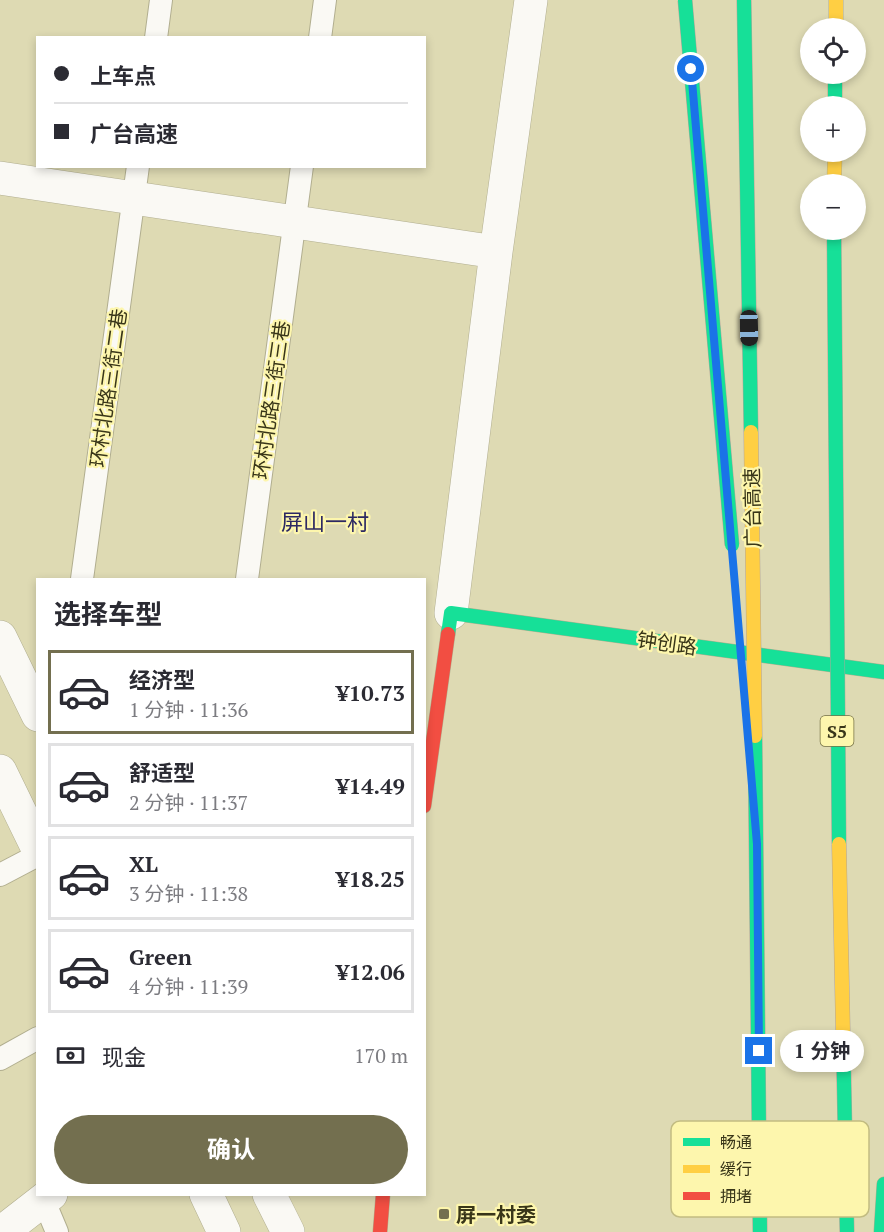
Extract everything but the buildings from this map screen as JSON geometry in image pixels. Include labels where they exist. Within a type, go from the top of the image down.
[{"type":"main road","points":[[685,0],[733,561]]},
{"type":"main road","name":"广台高速","points":[[744,0],[759,1121]]},
{"type":"main road","points":[[836,0],[836,18]]},
{"type":"main road","name":"S5","points":[[834,240],[838,803],[845,1121]]},
{"type":"main road","points":[[426,792],[451,614]]},
{"type":"main road","name":"钟创路","points":[[451,614],[884,672]]},
{"type":"main road","points":[[740,643],[757,844]]},
{"type":"main road","points":[[881,1232],[884,1184]]},
{"type":"main road","points":[[380,1232],[383,1196]]},
{"type":"main road","name":"广台高速","points":[[760,1217],[760,1232]]},
{"type":"main road","name":"S5","points":[[848,1217],[848,1232]]},
{"type":"street","points":[[451,614],[496,252],[531,0]]},
{"type":"street","points":[[0,178],[136,182],[295,222],[496,252]]},
{"type":"street","points":[[2,645],[36,712]]},
{"type":"street","points":[[0,771],[36,845]]},
{"type":"street","points":[[207,1196],[224,1232]]},
{"type":"street","points":[[270,1196],[288,1232]]},
{"type":"street","points":[[2,1232],[47,1197]]},
{"type":"lane","points":[[156,36],[161,0]]},
{"type":"lane","points":[[320,36],[325,0]]},
{"type":"lane","name":"环村北路三街三巷","points":[[247,578],[302,168]]},
{"type":"lane","name":"环村北路三街二巷","points":[[82,578],[136,182]]},
{"type":"lane","points":[[0,875],[36,856]]},
{"type":"lane","points":[[0,1059],[36,1039]]},
{"type":"lane","points":[[47,1197],[57,1232]]},
{"type":"traffic: fast","points":[[685,0],[732,545]]},
{"type":"traffic: fast","points":[[744,0],[751,432]]},
{"type":"traffic: fast","points":[[835,84],[835,96]]},
{"type":"traffic: fast","points":[[834,240],[839,844]]},
{"type":"traffic: fast","points":[[448,634],[451,613],[884,672]]},
{"type":"traffic: fast","points":[[755,736],[759,1121]]},
{"type":"traffic: fast","points":[[843,1032],[845,1121]]},
{"type":"traffic: fast","points":[[881,1232],[884,1184]]},
{"type":"traffic: fast","points":[[760,1217],[760,1232]]},
{"type":"traffic: fast","points":[[847,1217],[847,1232]]},
{"type":"traffic: slow","points":[[836,0],[836,18]]},
{"type":"traffic: slow","points":[[834,174],[835,162]]},
{"type":"traffic: slow","points":[[751,432],[755,736]]},
{"type":"traffic: slow","points":[[839,844],[843,1032]]},
{"type":"traffic: jam","points":[[426,792],[448,634]]},
{"type":"traffic: jam","points":[[380,1232],[383,1196]]},
{"type":"place","name":"屏一村委","points":[[444,1214]]},
{"type":"district","name":"屏山一村","points":[[325,521]]},
{"type":"route","points":[[691,69],[757,844],[759,1051]]}]
